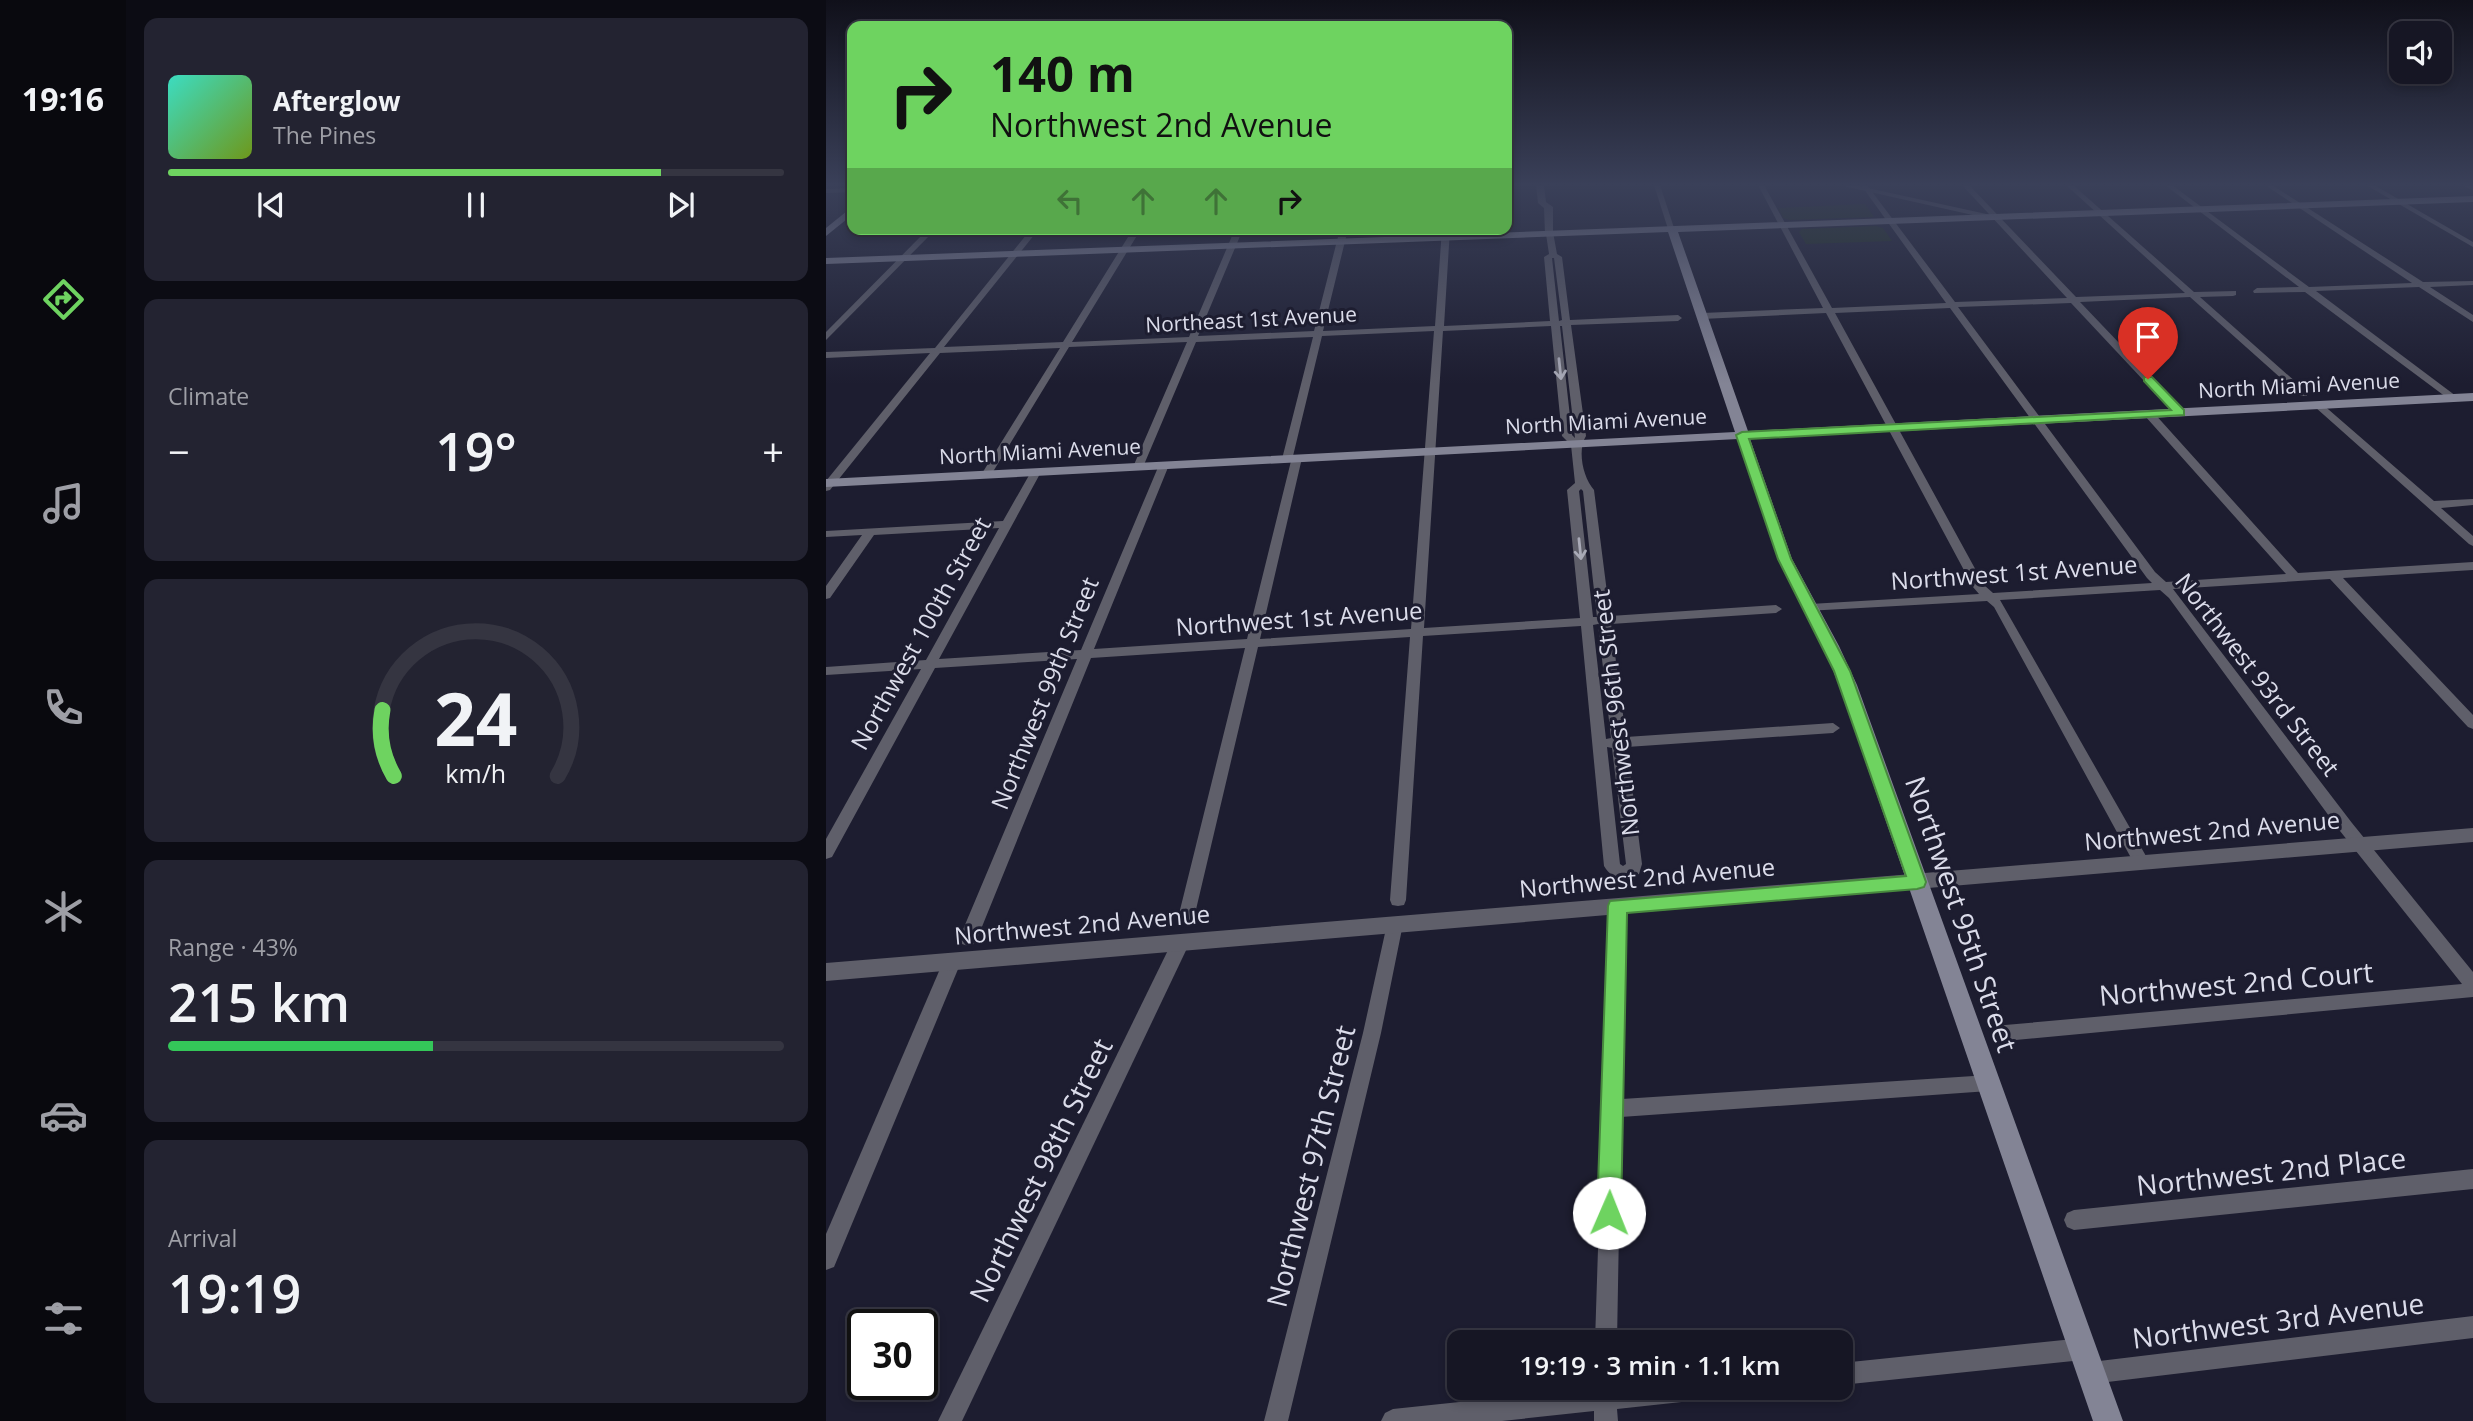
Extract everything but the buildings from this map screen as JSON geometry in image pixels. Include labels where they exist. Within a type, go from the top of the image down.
[{"type":"main road","points":[[826,261],[1088,251]]},
{"type":"main road","name":"Northwest 95th Street","points":[[1680,251],[1785,559],[1845,678],[2108,1421]]},
{"type":"main road","name":"North Miami Avenue","points":[[827,485],[2473,397]]},
{"type":"street","points":[[826,338],[910,251]]},
{"type":"street","points":[[827,485],[1016,251]]},
{"type":"street","points":[[986,475],[1123,251]]},
{"type":"street","points":[[1138,467],[1190,339],[1231,251]]},
{"type":"street","points":[[1186,918],[1252,643],[1317,334],[1338,251]]},
{"type":"street","points":[[1398,900],[1445,251]]},
{"type":"street","points":[[1797,251],[1979,587],[1999,605],[2142,863]]},
{"type":"street","name":"Northwest 93rd Street","points":[[1911,251],[2151,575],[2173,595],[2360,844],[2473,987]]},
{"type":"street","points":[[2028,251],[2180,413]]},
{"type":"street","points":[[2144,251],[2304,394]]},
{"type":"street","points":[[2256,251],[2453,398]]},
{"type":"street","points":[[2369,251],[2473,319]]},
{"type":"street","points":[[1553,255],[1558,257],[1581,436],[1576,444],[1567,436],[1548,257],[1553,255]]},
{"type":"street","points":[[2257,292],[2473,283]]},
{"type":"street","points":[[1702,316],[2233,293]]},
{"type":"street","name":"Northeast 1st Avenue","points":[[826,355],[1678,318]]},
{"type":"street","points":[[2318,405],[2473,542]]},
{"type":"street","points":[[2149,414],[2295,578]]},
{"type":"street","name":"Northwest 96th Street","points":[[1576,444],[1581,484],[1588,490],[1634,864],[1633,870],[1628,873],[1614,871],[1612,866],[1573,490],[1581,484]]},
{"type":"street","name":"Northwest 99th Street","points":[[968,939],[1164,465]]},
{"type":"street","name":"Northwest 100th Street","points":[[826,853],[1036,472]]},
{"type":"street","points":[[2431,505],[2473,502]]},
{"type":"street","points":[[826,534],[1006,524]]},
{"type":"street","points":[[826,595],[871,531]]},
{"type":"street","name":"Northwest 1st Avenue","points":[[1810,608],[2473,566]]},
{"type":"street","points":[[2333,575],[2473,724]]},
{"type":"street","name":"Northwest 1st Avenue","points":[[826,671],[1776,609]]},
{"type":"street","points":[[1600,743],[1833,728]]},
{"type":"street","name":"Northwest 2nd Avenue","points":[[826,972],[2473,835]]},
{"type":"street","points":[[1606,1330],[1617,906]]},
{"type":"street","name":"Northwest 97th Street","points":[[1276,1421],[1373,1033],[1395,924]]},
{"type":"street","name":"Northwest 98th Street","points":[[950,1421],[1181,942]]},
{"type":"street","points":[[826,1259],[952,962]]},
{"type":"street","name":"Northwest 2nd Court","points":[[2005,1033],[2473,987]]},
{"type":"street","points":[[1611,1109],[1989,1083]]},
{"type":"street","name":"Northwest 2nd Place","points":[[2074,1220],[2473,1179]]},
{"type":"street","name":"Northwest 3rd Avenue","points":[[1853,1373],[2087,1361],[2473,1327]]},
{"type":"street","points":[[1393,1421],[1552,1400]]},
{"type":"street","points":[[1605,1400],[1606,1421]]},
{"type":"route","points":[[1609,1213],[1617,906],[1917,882],[1842,671],[1785,559],[1742,435],[2180,413],[2148,379]]}]
